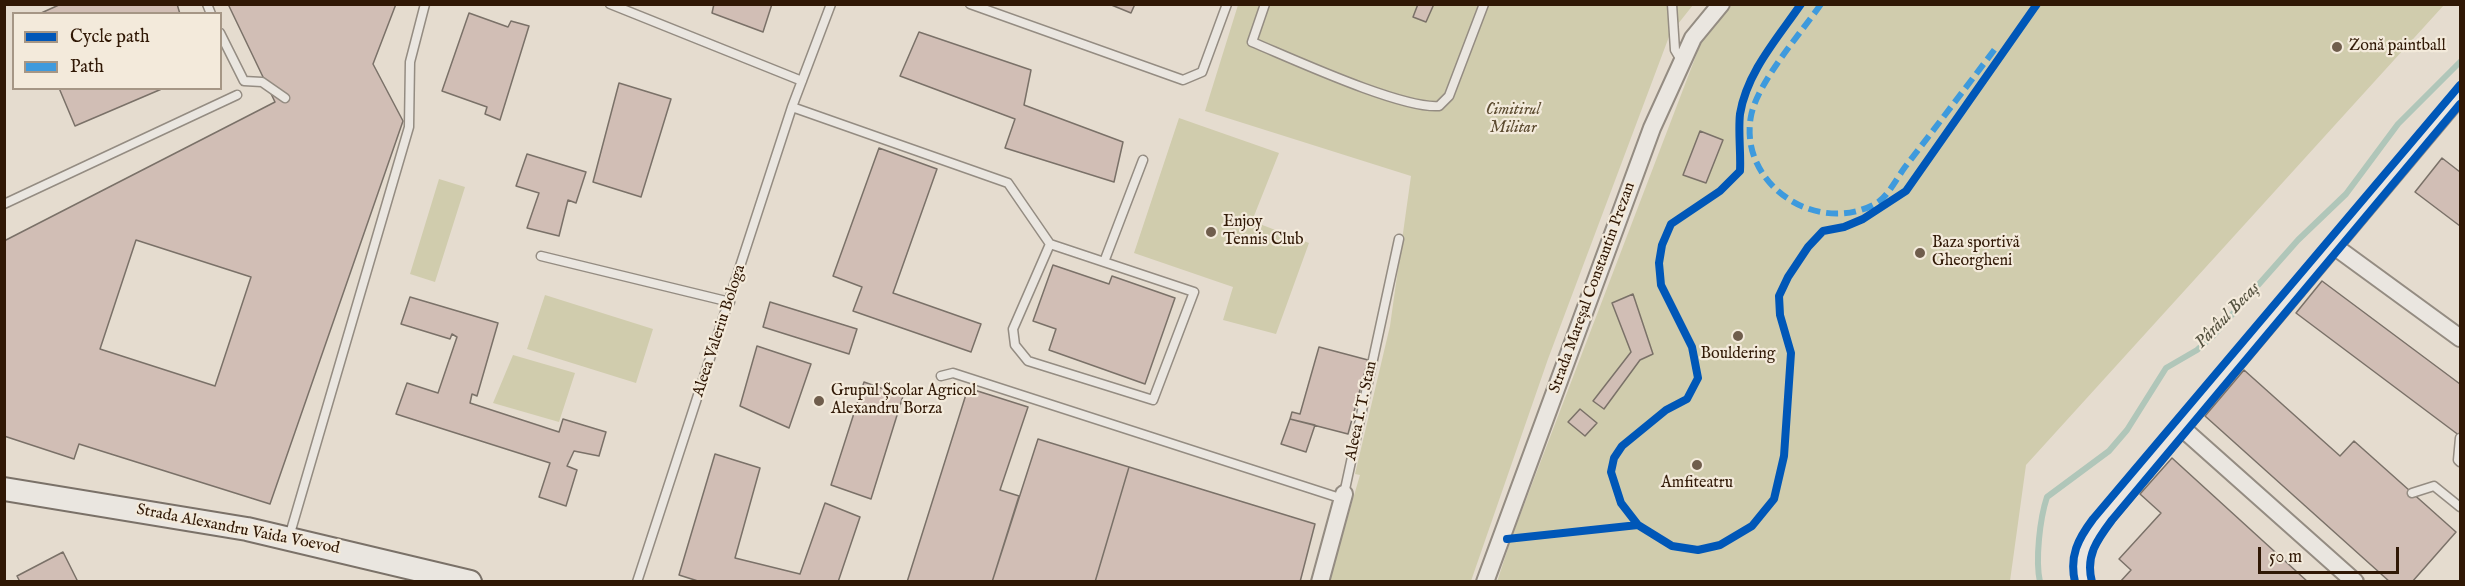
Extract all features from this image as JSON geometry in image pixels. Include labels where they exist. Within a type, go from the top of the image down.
[{"type":"main road","name":"Strada Alexandru Vaida Voevod","points":[[4,489],[289,538],[470,582]]},
{"type":"street","name":"Strada Mareșal Constantin Prezan","points":[[1485,582],[1652,128],[1693,38],[1721,4]]},
{"type":"street","points":[[2084,582],[2082,557],[2093,533],[2460,96]]},
{"type":"street","points":[[2334,246],[2460,338]]},
{"type":"street","points":[[2182,428],[2355,582]]},
{"type":"street","name":"Aleea I. T. Stan","points":[[1320,582],[1344,496]]},
{"type":"lane","points":[[289,538],[409,127],[410,62],[425,4]]},
{"type":"lane","points":[[610,4],[802,81]]},
{"type":"lane","name":"Aleea Valeriu Bologa","points":[[637,582],[792,107],[831,4]]},
{"type":"lane","points":[[970,4],[1183,80],[1202,72],[1227,4]]},
{"type":"lane","points":[[1265,4],[1252,42],[1371,89],[1428,107],[1439,106],[1449,96],[1484,4]]},
{"type":"lane","points":[[1672,4],[1675,50],[1681,60]]},
{"type":"lane","points":[[222,37],[244,81],[262,82],[285,98]]},
{"type":"lane","points":[[4,204],[237,95]]},
{"type":"lane","points":[[792,107],[1008,183],[1050,244],[1194,292],[1153,400],[1028,361],[1015,345],[1013,329],[1050,244]]},
{"type":"lane","points":[[1104,262],[1143,160]]},
{"type":"lane","name":"Aleea I. T. Stan","points":[[1344,496],[1399,239]]},
{"type":"lane","points":[[541,256],[730,302]]},
{"type":"lane","points":[[941,376],[953,373],[1344,496]]},
{"type":"lane","points":[[2460,438],[2458,460],[2460,462]]},
{"type":"lane","points":[[2412,493],[2434,486],[2460,507]]},
{"type":"green space","name":"Cimitirul Militar","points":[[1238,5],[1693,5],[1670,34],[1548,359],[1471,581],[1329,581],[1360,475],[1355,474],[1390,326],[1411,176],[1205,111]]},
{"type":"green space","name":"Baza sportivă Gheorgheni","points":[[1732,5],[2444,5],[2026,465],[2010,581],[1497,582],[1511,539],[1702,40]]},
{"type":"green space","name":"Enjoy Tennis Club","points":[[1179,118],[1279,153],[1252,221],[1309,243],[1276,334],[1223,320],[1233,287],[1134,253]]},
{"type":"green space","points":[[439,179],[465,187],[435,282],[410,274]]},
{"type":"green space","points":[[545,295],[653,329],[636,383],[527,349]]},
{"type":"green space","points":[[513,355],[575,373],[559,422],[493,403]]},
{"type":"building","points":[[61,4],[177,4],[179,12],[43,12]]},
{"type":"building","points":[[228,4],[396,4],[373,64],[403,121],[270,504],[79,444],[74,459],[4,436],[4,241],[275,102]]},
{"type":"building","points":[[714,4],[772,4],[763,32],[712,13]]},
{"type":"building","points":[[1109,4],[1135,4],[1131,13]]},
{"type":"building","points":[[1418,4],[1434,4],[1426,22],[1413,17]]},
{"type":"building","points":[[469,13],[508,27],[511,21],[529,26],[500,120],[485,114],[487,107],[442,91]]},
{"type":"building","points":[[919,32],[1031,70],[1024,105],[1123,142],[1114,182],[1005,148],[1015,119],[900,76]]},
{"type":"building","points":[[619,83],[671,99],[641,197],[593,182]]},
{"type":"building","points":[[60,90],[159,90],[75,126]]},
{"type":"building","points":[[1700,131],[1723,140],[1706,183],[1683,175]]},
{"type":"building","points":[[879,148],[937,169],[893,293],[981,324],[971,352],[853,311],[862,287],[833,276]]},
{"type":"building","points":[[527,154],[586,172],[576,203],[568,200],[559,236],[527,228],[539,193],[516,186]]},
{"type":"building","points":[[2442,158],[2460,172],[2460,226],[2415,192]]},
{"type":"building","points":[[136,240],[251,277],[215,386],[100,349]]},
{"type":"building","points":[[1053,265],[1109,284],[1112,276],[1175,298],[1145,384],[1049,350],[1056,329],[1033,321]]},
{"type":"building","points":[[2322,281],[2460,384],[2460,436],[2296,313]]},
{"type":"building","points":[[1633,294],[1653,354],[1640,360],[1604,409],[1593,401],[1631,352],[1612,303]]},
{"type":"building","points":[[410,297],[498,323],[477,396],[472,394],[470,403],[559,432],[563,419],[606,432],[599,456],[574,451],[567,466],[577,470],[566,506],[539,497],[550,463],[396,414],[407,383],[438,393],[457,337],[452,334],[450,339],[401,324]]},
{"type":"building","points":[[770,302],[857,329],[849,354],[763,327]]},
{"type":"building","points":[[757,346],[811,364],[789,428],[740,406]]},
{"type":"building","points":[[1319,347],[1368,360],[1348,434],[1290,419],[1292,412],[1300,414]]},
{"type":"building","points":[[2244,370],[2340,456],[2354,441],[2456,532],[2412,582],[2390,582],[2205,416]]},
{"type":"building","points":[[864,382],[903,396],[871,499],[831,485]]},
{"type":"building","points":[[968,388],[1028,407],[1000,490],[1019,496],[992,582],[907,582]]},
{"type":"building","points":[[1580,409],[1597,423],[1585,436],[1568,422]]},
{"type":"building","points":[[1290,419],[1315,425],[1306,452],[1281,444]]},
{"type":"building","points":[[1038,439],[1129,467],[1095,582],[992,582]]},
{"type":"building","points":[[715,454],[760,468],[735,558],[800,574],[825,503],[860,517],[838,582],[701,582],[679,575]]},
{"type":"building","points":[[2172,458],[2308,582],[2120,582],[2131,570],[2119,559],[2161,513],[2140,494]]},
{"type":"building","points":[[1129,467],[1315,524],[1300,582],[1095,582]]},
{"type":"building","points":[[63,552],[78,582],[20,582],[17,576]]},
{"type":"waterway","name":"Pârâul Becaș","points":[[2040,582],[2039,539],[2047,497],[2109,451],[2127,430],[2166,368],[2197,350],[2213,336],[2298,240],[2346,194],[2398,124],[2460,62]]},
{"type":"marked path","points":[[1821,4],[1781,58],[1762,89],[1751,116],[1750,141],[1757,163],[1769,182],[1787,198],[1807,208],[1830,213],[1854,212],[1881,200],[1998,45]]},
{"type":"cycle path","points":[[1801,4],[1764,56],[1749,84],[1739,121],[1740,171],[1720,191],[1671,224],[1662,245],[1659,263],[1661,285],[1692,347],[1698,378],[1687,399],[1666,410],[1622,446],[1614,458],[1611,472],[1621,503],[1638,525],[1672,546],[1698,550],[1720,545],[1752,526],[1774,499],[1784,456],[1791,353],[1780,315],[1779,296],[1788,277],[1808,247],[1823,231],[1844,227],[1863,219],[1906,191],[2037,4]]},
{"type":"cycle path","points":[[2075,582],[2073,564],[2076,548],[2093,519],[2460,85]]},
{"type":"cycle path","points":[[2092,582],[2091,556],[2097,542],[2112,520],[2460,104]]},
{"type":"cycle path","points":[[1507,539],[1638,525]]},
{"type":"place","name":"Zonă paintball","points":[[2337,47]]},
{"type":"place","name":"Enjoy Tennis Club","points":[[1211,232]]},
{"type":"place","name":"Baza sportivă Gheorgheni","points":[[1920,253]]},
{"type":"place","name":"Bouldering","points":[[1738,336]]},
{"type":"place","name":"Grupul Școlar Agricol Alexandru Borza","points":[[819,401]]},
{"type":"place","name":"Amfiteatru","points":[[1697,465]]}]
